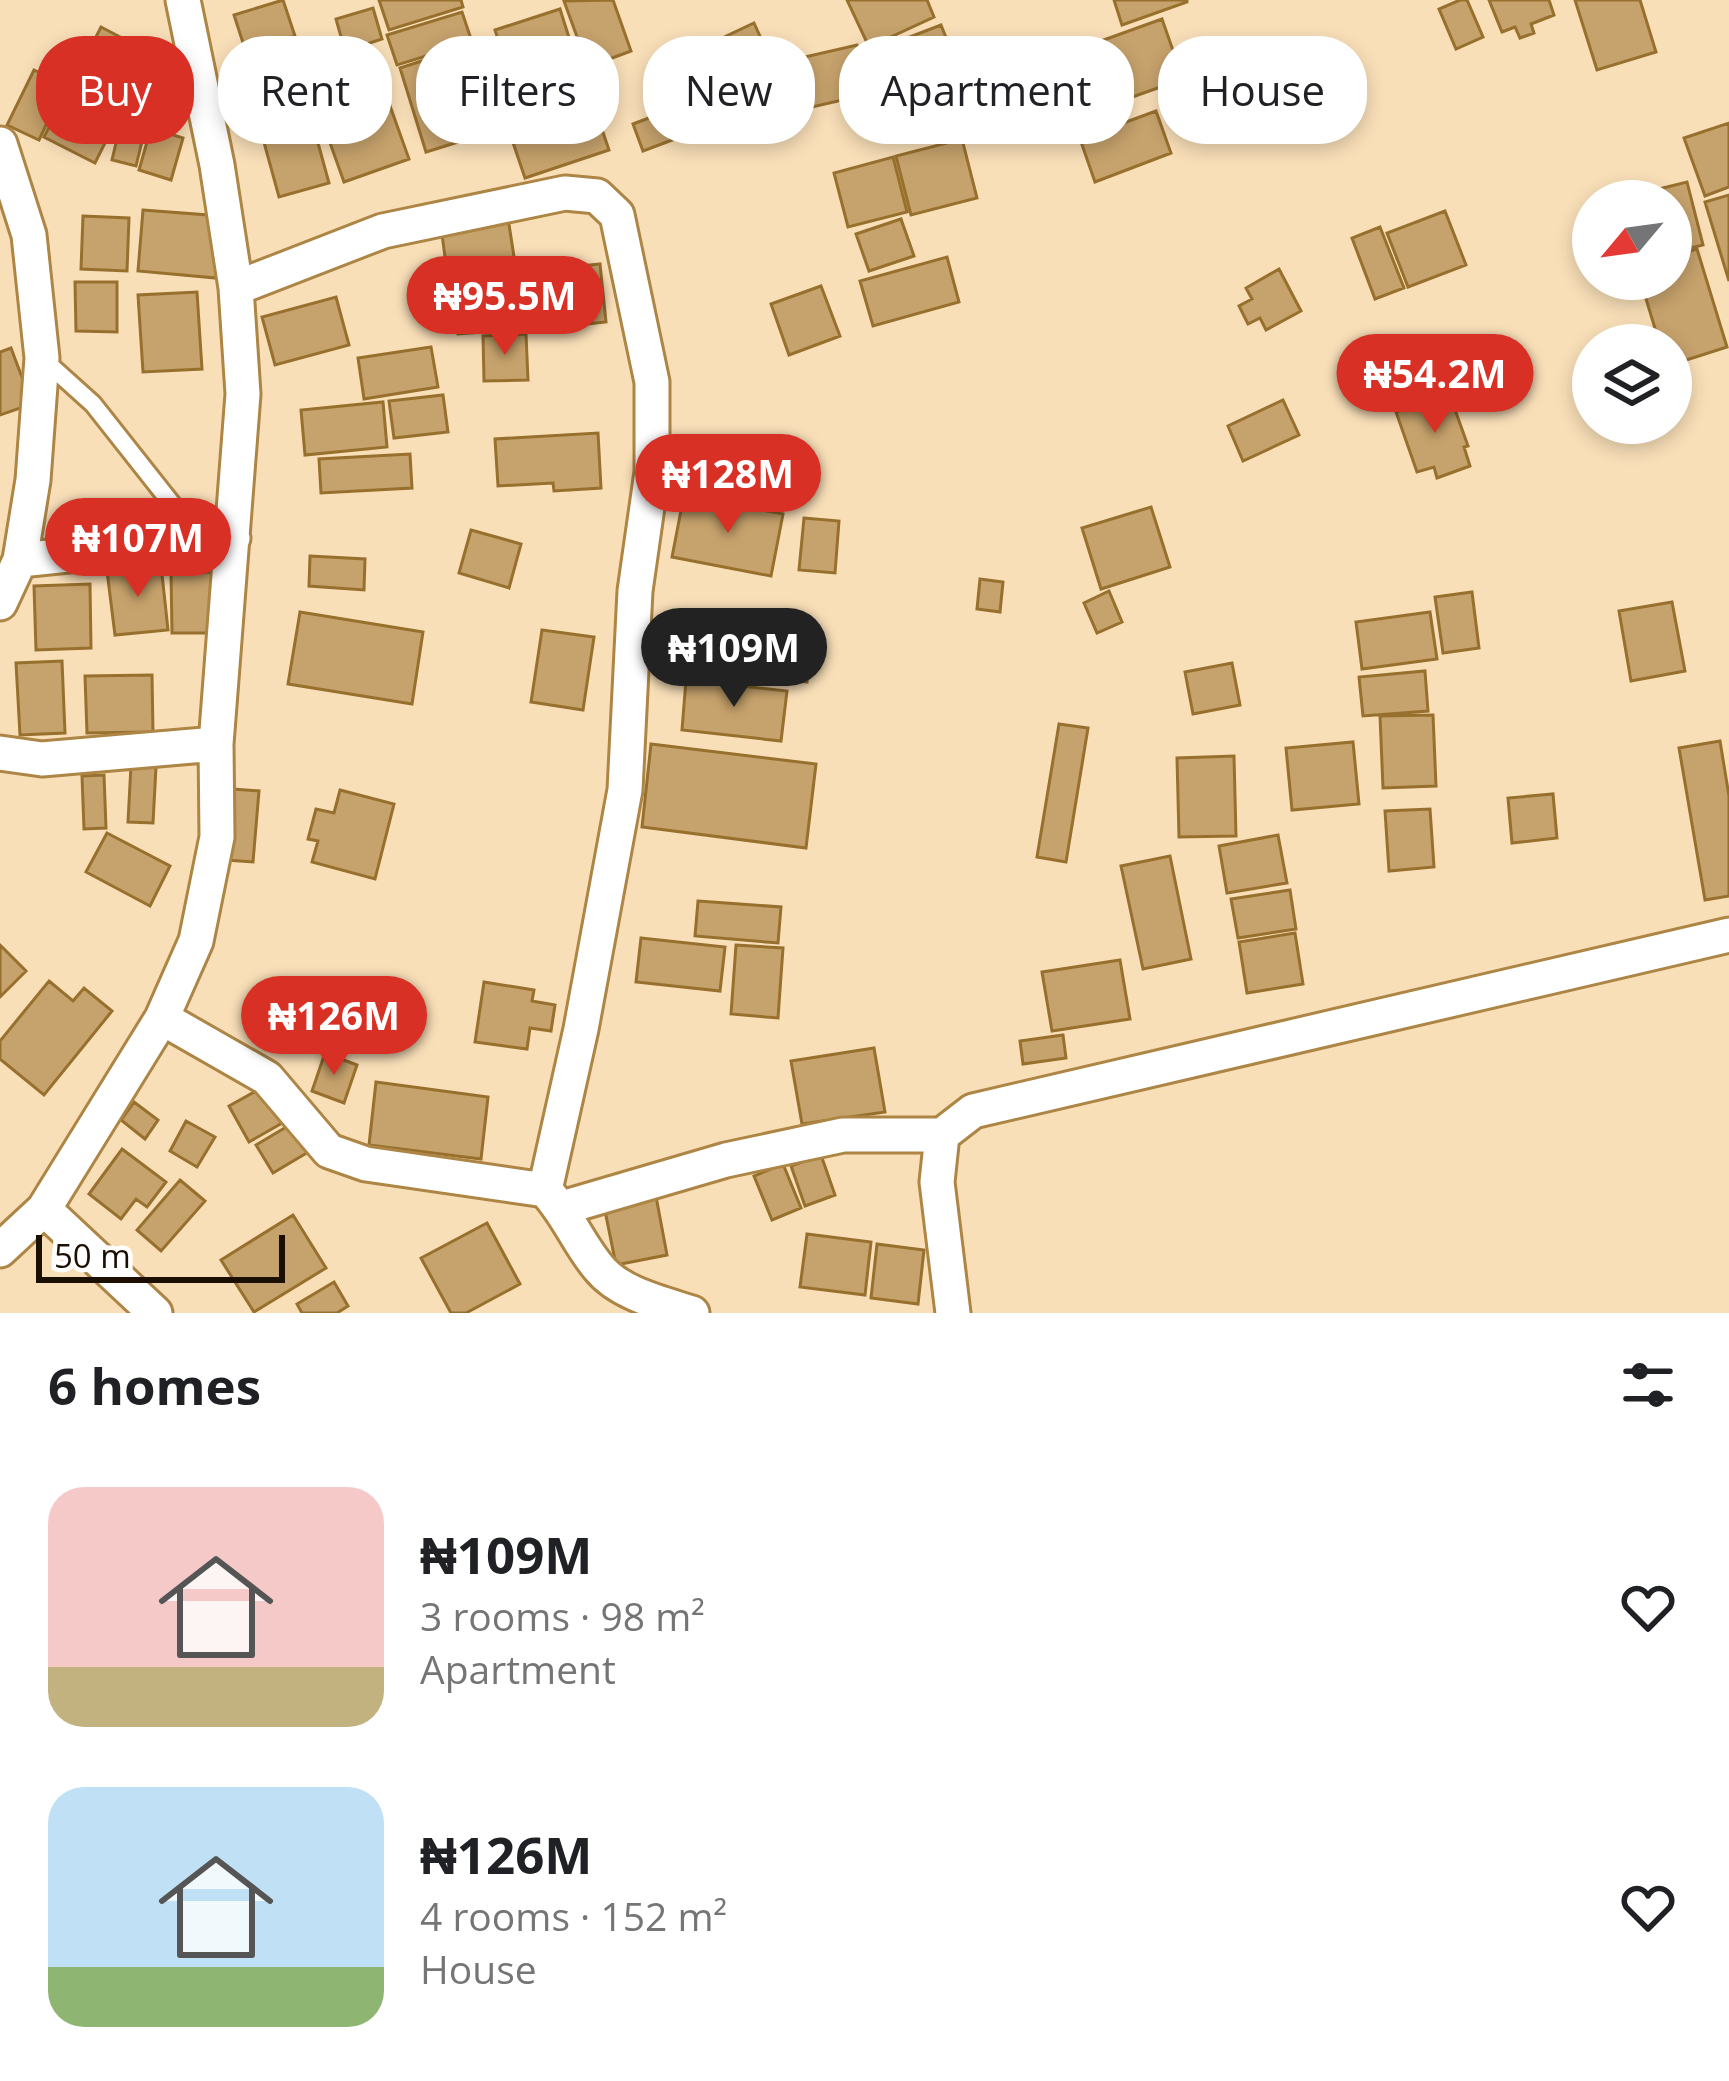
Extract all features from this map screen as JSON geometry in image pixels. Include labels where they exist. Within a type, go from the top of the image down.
[{"type":"street","points":[[0,1250],[44,1209],[162,1018],[196,941],[217,837],[218,540],[243,394],[236,288],[183,0]]},
{"type":"street","points":[[0,144],[29,235],[42,358],[34,481],[20,560],[0,603]]},
{"type":"street","points":[[236,288],[383,231],[565,193],[597,196],[617,215],[652,382],[652,472],[634,592],[625,790],[553,1199],[602,1272],[641,1296],[692,1313]]},
{"type":"street","points":[[20,560],[218,540]]},
{"type":"street","points":[[0,754],[42,759],[216,744]]},
{"type":"street","points":[[162,1018],[267,1078],[329,1151],[366,1164],[553,1199],[843,1135],[943,1136],[973,1111],[1729,935]]},
{"type":"street","points":[[943,1136],[937,1182],[953,1313]]},
{"type":"street","points":[[44,1209],[155,1313]]},
{"type":"lane","points":[[42,358],[218,540]]},
{"type":"building","points":[[283,0],[295,36],[241,36],[234,15]]},
{"type":"building","points":[[379,0],[461,0],[463,7],[389,30]]},
{"type":"building","points":[[613,0],[631,51],[619,55],[619,36],[577,36],[564,1]]},
{"type":"building","points":[[847,0],[927,0],[934,17],[893,36],[864,36]]},
{"type":"building","points":[[1114,0],[1187,0],[1187,2],[1122,25]]},
{"type":"building","points":[[1467,0],[1483,37],[1456,49],[1439,9]]},
{"type":"building","points":[[1489,0],[1549,0],[1554,15],[1531,24],[1534,33],[1520,38],[1515,27],[1502,32]]},
{"type":"building","points":[[1575,0],[1640,0],[1656,52],[1597,70]]},
{"type":"building","points":[[373,8],[381,36],[341,36],[336,19]]},
{"type":"building","points":[[560,9],[569,36],[497,36],[495,30]]},
{"type":"building","points":[[462,12],[470,36],[416,36],[416,59],[397,65],[392,36],[387,35]]},
{"type":"building","points":[[1162,19],[1168,36],[1158,36],[1158,88],[1134,96],[1134,36],[1115,36]]},
{"type":"building","points":[[754,23],[760,36],[726,36]]},
{"type":"building","points":[[941,25],[945,36],[912,36]]},
{"type":"building","points":[[101,27],[118,36],[96,36]]},
{"type":"building","points":[[839,49],[839,101],[815,106],[815,55]]},
{"type":"building","points":[[416,63],[416,120],[400,68]]},
{"type":"building","points":[[34,70],[36,71],[36,139],[7,125]]},
{"type":"building","points":[[392,111],[409,159],[344,182],[330,144],[392,144]]},
{"type":"building","points":[[1156,111],[1158,144],[1168,144],[1171,153],[1095,182],[1082,144],[1134,144],[1134,119]]},
{"type":"building","points":[[643,120],[643,144],[662,144],[643,151],[633,124]]},
{"type":"building","points":[[1729,123],[1729,187],[1705,196],[1684,138]]},
{"type":"building","points":[[58,144],[104,144],[95,163]]},
{"type":"building","points":[[116,144],[141,144],[136,166],[112,160]]},
{"type":"building","points":[[146,144],[181,144],[171,180],[139,170]]},
{"type":"building","points":[[264,144],[318,144],[329,183],[279,197]]},
{"type":"building","points":[[424,144],[452,144],[426,152]]},
{"type":"building","points":[[513,144],[607,144],[609,150],[525,178]]},
{"type":"building","points":[[943,144],[963,144],[977,198],[911,215],[896,156]]},
{"type":"building","points":[[893,157],[907,212],[848,227],[834,173]]},
{"type":"building","points":[[1729,195],[1729,281],[1705,202]]},
{"type":"building","points":[[1692,202],[1703,245],[1692,248]]},
{"type":"building","points":[[143,210],[221,216],[216,278],[138,271]]},
{"type":"building","points":[[1445,211],[1466,265],[1408,287],[1387,233]]},
{"type":"building","points":[[83,216],[129,218],[127,271],[81,269]]},
{"type":"building","points":[[508,218],[515,263],[447,272],[441,227]]},
{"type":"building","points":[[901,219],[914,256],[869,271],[856,234]]},
{"type":"building","points":[[1380,227],[1404,288],[1375,299],[1352,238]]},
{"type":"building","points":[[1697,249],[1727,347],[1692,358],[1692,324],[1654,324],[1646,300],[1692,300],[1692,251]]},
{"type":"building","points":[[947,257],[959,302],[873,326],[860,281]]},
{"type":"building","points":[[600,264],[606,322],[540,329],[534,271]]},
{"type":"building","points":[[1279,269],[1301,311],[1266,330],[1260,318],[1248,324],[1239,306],[1252,299],[1246,288]]},
{"type":"building","points":[[518,271],[523,329],[458,334],[453,276]]},
{"type":"building","points":[[75,282],[117,282],[117,332],[76,331]]},
{"type":"building","points":[[821,286],[840,336],[789,355],[771,304]]},
{"type":"building","points":[[197,292],[202,369],[143,372],[138,295]]},
{"type":"building","points":[[336,297],[349,345],[275,365],[262,317]]},
{"type":"building","points":[[526,334],[528,380],[484,381],[483,336]]},
{"type":"building","points":[[431,347],[438,387],[364,399],[358,358]]},
{"type":"building","points":[[11,348],[32,404],[0,415],[0,352]]},
{"type":"building","points":[[1449,393],[1468,446],[1464,447],[1470,466],[1437,478],[1434,467],[1417,472],[1396,412]]},
{"type":"building","points":[[443,395],[448,432],[394,438],[389,401]]},
{"type":"building","points":[[1283,400],[1299,435],[1243,461],[1228,426]]},
{"type":"building","points":[[383,402],[387,447],[305,455],[301,410]]},
{"type":"building","points":[[598,433],[601,488],[554,491],[553,483],[498,486],[495,439]]},
{"type":"building","points":[[410,454],[412,488],[321,493],[319,459]]},
{"type":"building","points":[[684,495],[783,514],[771,576],[672,557]]},
{"type":"building","points":[[1151,507],[1170,567],[1101,589],[1082,528]]},
{"type":"building","points":[[804,518],[839,521],[835,573],[799,570]]},
{"type":"building","points":[[471,530],[521,544],[509,588],[459,573]]},
{"type":"building","points":[[310,556],[365,559],[364,590],[309,586]]},
{"type":"building","points":[[161,565],[168,630],[115,635],[107,571]]},
{"type":"building","points":[[217,572],[218,633],[172,633],[171,573]]},
{"type":"building","points":[[980,579],[1003,582],[1000,612],[977,609]]},
{"type":"building","points":[[90,584],[91,648],[36,650],[34,586]]},
{"type":"building","points":[[1109,591],[1122,622],[1097,633],[1084,603]]},
{"type":"building","points":[[1472,592],[1479,648],[1443,653],[1435,597]]},
{"type":"building","points":[[1672,602],[1685,671],[1631,681],[1619,611]]},
{"type":"building","points":[[300,612],[423,632],[412,704],[288,684]]},
{"type":"building","points":[[1430,612],[1437,659],[1362,669],[1356,622]]},
{"type":"building","points":[[542,630],[594,637],[583,710],[531,702]]},
{"type":"building","points":[[729,632],[811,643],[807,682],[723,671]]},
{"type":"building","points":[[62,661],[65,733],[20,735],[16,663]]},
{"type":"building","points":[[1232,663],[1240,705],[1193,714],[1185,672]]},
{"type":"building","points":[[1425,671],[1428,711],[1363,716],[1359,677]]},
{"type":"building","points":[[152,675],[153,732],[87,733],[85,676]]},
{"type":"building","points":[[686,680],[787,691],[781,741],[682,730]]},
{"type":"building","points":[[1433,715],[1436,786],[1383,788],[1380,716]]},
{"type":"building","points":[[1059,724],[1088,728],[1066,862],[1037,857]]},
{"type":"building","points":[[1720,741],[1729,796],[1729,896],[1705,900],[1679,748]]},
{"type":"building","points":[[1353,742],[1359,804],[1292,810],[1286,748]]},
{"type":"building","points":[[651,744],[816,764],[806,848],[642,827]]},
{"type":"building","points":[[1234,756],[1236,836],[1179,837],[1177,758]]},
{"type":"building","points":[[131,765],[156,767],[153,823],[128,822]]},
{"type":"building","points":[[104,775],[106,828],[84,829],[82,776]]},
{"type":"building","points":[[233,789],[259,791],[253,862],[226,860]]},
{"type":"building","points":[[340,790],[394,804],[375,879],[312,862],[318,841],[308,839],[316,809],[334,813]]},
{"type":"building","points":[[1553,794],[1557,838],[1512,843],[1508,798]]},
{"type":"building","points":[[1430,809],[1434,867],[1389,871],[1385,811]]},
{"type":"building","points":[[107,833],[170,866],[150,906],[86,872]]},
{"type":"building","points":[[1278,835],[1287,883],[1227,893],[1219,846]]},
{"type":"building","points":[[1170,856],[1191,959],[1143,969],[1121,866]]},
{"type":"building","points":[[1290,890],[1296,929],[1238,938],[1231,899]]},
{"type":"building","points":[[698,901],[781,907],[778,943],[695,936]]},
{"type":"building","points":[[1295,933],[1303,984],[1247,993],[1239,942]]},
{"type":"building","points":[[641,938],[725,947],[720,991],[636,982]]},
{"type":"building","points":[[0,945],[26,971],[0,997]]},
{"type":"building","points":[[736,945],[783,948],[778,1018],[731,1014]]},
{"type":"building","points":[[1120,960],[1130,1019],[1052,1031],[1042,972]]},
{"type":"building","points":[[49,981],[73,1001],[84,988],[112,1011],[44,1095],[0,1059],[0,1041]]},
{"type":"building","points":[[484,982],[534,990],[532,1001],[555,1005],[551,1031],[530,1028],[527,1049],[475,1042]]},
{"type":"building","points":[[1063,1035],[1066,1058],[1023,1064],[1020,1041]]},
{"type":"building","points":[[874,1048],[885,1112],[802,1124],[791,1061]]},
{"type":"building","points":[[325,1053],[357,1065],[344,1103],[312,1091]]},
{"type":"building","points":[[376,1082],[488,1097],[481,1159],[369,1145]]},
{"type":"building","points":[[263,1087],[284,1122],[249,1142],[229,1106]]},
{"type":"building","points":[[134,1102],[158,1120],[145,1139],[121,1120]]},
{"type":"building","points":[[186,1121],[215,1137],[197,1167],[170,1151]]},
{"type":"building","points":[[293,1123],[310,1151],[273,1173],[256,1145]]},
{"type":"building","points":[[122,1149],[166,1182],[147,1207],[136,1199],[121,1219],[89,1194]]},
{"type":"building","points":[[821,1155],[835,1195],[805,1206],[791,1166]]},
{"type":"building","points":[[783,1164],[801,1208],[772,1220],[754,1176]]},
{"type":"building","points":[[180,1180],[205,1201],[161,1251],[137,1230]]},
{"type":"building","points":[[655,1191],[667,1255],[616,1265],[603,1201]]},
{"type":"building","points":[[293,1215],[326,1268],[254,1312],[221,1260]]},
{"type":"building","points":[[487,1223],[520,1284],[466,1313],[451,1313],[421,1258]]},
{"type":"building","points":[[807,1234],[871,1242],[865,1295],[800,1287]]},
{"type":"building","points":[[877,1244],[924,1250],[918,1304],[871,1298]]},
{"type":"building","points":[[334,1282],[348,1306],[337,1313],[302,1313],[297,1304]]}]
